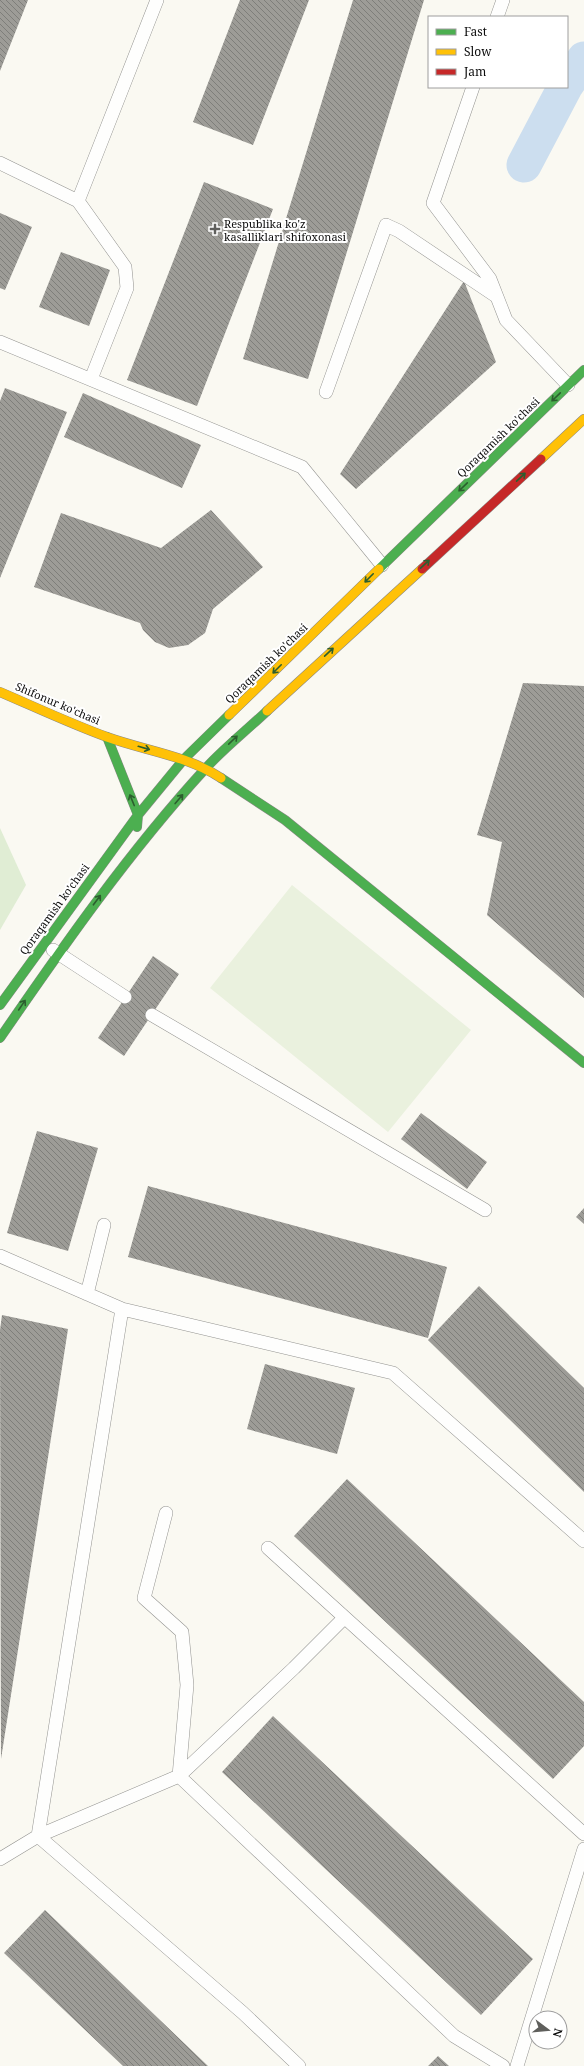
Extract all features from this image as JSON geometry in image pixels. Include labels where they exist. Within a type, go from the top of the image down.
[{"type":"main road","name":"Qoraqamish ko'chasi","points":[[0,1004],[138,814],[184,759],[584,370]]},
{"type":"main road","points":[[0,1038],[58,953],[134,852],[206,768],[584,419]]},
{"type":"main road","name":"Shifonur ko'chasi","points":[[0,692],[107,737],[184,759],[206,768],[285,820],[584,1062]]},
{"type":"main road","name":"Shifonur ko'chasi","points":[[107,737],[138,814],[134,852]]},
{"type":"lane","points":[[78,201],[157,0]]},
{"type":"lane","points":[[497,16],[503,0]]},
{"type":"lane","points":[[473,88],[433,203],[490,279],[506,320],[568,385]]},
{"type":"lane","points":[[0,163],[78,201],[125,267],[127,288],[91,379]]},
{"type":"lane","points":[[326,392],[386,225],[399,231],[496,296]]},
{"type":"lane","points":[[0,342],[302,467],[382,565]]},
{"type":"lane","points":[[43,944],[125,997]]},
{"type":"lane","points":[[152,1015],[485,1210]]},
{"type":"lane","points":[[87,1294],[104,1225]]},
{"type":"lane","points":[[0,1256],[122,1309],[393,1373],[584,1541]]},
{"type":"lane","points":[[38,1836],[122,1309]]},
{"type":"lane","points":[[166,1513],[144,1598],[182,1632],[188,1685],[179,1776]]},
{"type":"lane","points":[[268,1548],[584,1834]]},
{"type":"lane","points":[[0,1859],[38,1836],[179,1776],[294,1668],[344,1618]]},
{"type":"lane","points":[[179,1776],[454,2036],[502,2066]]},
{"type":"lane","points":[[38,1836],[243,2013],[299,2066]]},
{"type":"lane","points":[[517,2066],[584,1849]]},
{"type":"green space","points":[[0,828],[26,885],[0,930]]},
{"type":"green space","points":[[292,885],[471,1030],[388,1132],[210,988]]},
{"type":"building","points":[[0,0],[28,0],[0,71]]},
{"type":"building","points":[[240,0],[309,0],[253,145],[193,122]]},
{"type":"building","points":[[353,0],[424,0],[308,379],[243,359]]},
{"type":"building","points":[[204,182],[273,209],[197,406],[127,380]]},
{"type":"building","points":[[0,213],[32,227],[5,290],[0,288]]},
{"type":"building","points":[[61,252],[110,270],[89,326],[39,307]]},
{"type":"building","points":[[464,281],[496,362],[356,489],[340,474]]},
{"type":"building","points":[[5,388],[67,412],[0,578],[0,401]]},
{"type":"building","points":[[83,393],[201,445],[182,488],[64,437]]},
{"type":"building","points":[[211,510],[263,567],[213,609],[205,633],[188,645],[169,648],[155,642],[143,630],[140,623],[34,587],[61,513],[161,548]]},
{"type":"building","points":[[523,683],[584,686],[584,998],[487,915],[502,842],[477,835]]},
{"type":"building","points":[[153,956],[179,974],[124,1056],[98,1038]]},
{"type":"building","points":[[421,1113],[487,1162],[467,1189],[401,1139]]},
{"type":"building","points":[[37,1131],[98,1148],[68,1251],[7,1233]]},
{"type":"building","points":[[148,1186],[447,1267],[428,1338],[128,1257]]},
{"type":"building","points":[[584,1208],[584,1224],[576,1217]]},
{"type":"building","points":[[479,1286],[584,1388],[584,1492],[428,1340]]},
{"type":"building","points":[[2,1315],[68,1329],[1,1759],[0,1330]]},
{"type":"building","points":[[265,1364],[355,1388],[337,1454],[247,1429]]},
{"type":"building","points":[[347,1479],[584,1702],[584,1746],[553,1779],[294,1536]]},
{"type":"building","points":[[273,1716],[533,1959],[481,2015],[222,1772]]},
{"type":"building","points":[[45,1910],[208,2066],[123,2066],[4,1953]]},
{"type":"building","points":[[438,2056],[449,2066],[428,2066]]},
{"type":"waterway","points":[[568,83],[584,59]]},
{"type":"waterway","points":[[524,165],[564,88]]},
{"type":"traffic: fast","points":[[379,569],[584,370]]},
{"type":"traffic: fast","points":[[0,1038],[48,968],[150,833],[212,761],[267,711]]},
{"type":"traffic: fast","points":[[0,1005],[138,815],[184,759],[229,715]]},
{"type":"traffic: fast","points":[[107,737],[138,815],[137,827]]},
{"type":"traffic: fast","points":[[221,778],[285,820],[584,1063]]},
{"type":"traffic: slow","points":[[541,459],[584,419]]},
{"type":"traffic: slow","points":[[229,715],[379,569]]},
{"type":"traffic: slow","points":[[267,711],[422,569]]},
{"type":"traffic: slow","points":[[0,692],[107,737],[166,754],[194,764],[221,778]]},
{"type":"traffic: jam","points":[[422,569],[541,459]]},
{"type":"place","name":"Respublika ko'z kasalliklari shifoxonasi","points":[[215,229]]}]
